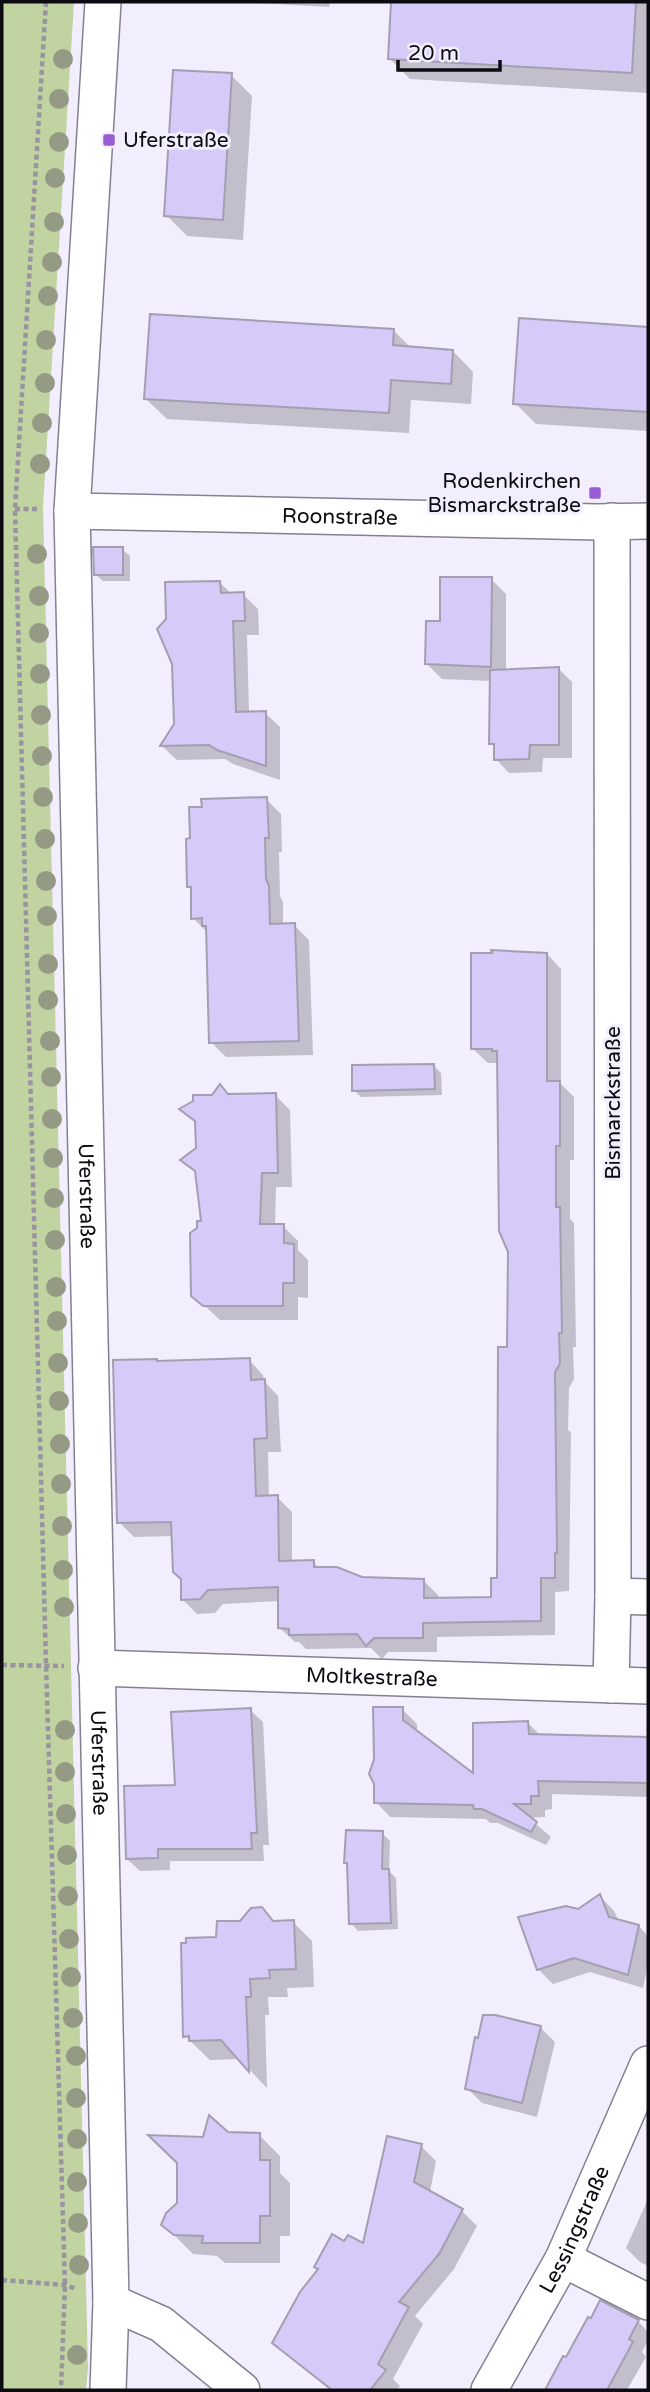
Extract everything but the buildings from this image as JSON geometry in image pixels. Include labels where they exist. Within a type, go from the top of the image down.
[{"type":"street","name":"Uferstraße","points":[[103,2],[72,511],[111,2302],[108,2390]]},
{"type":"street","name":"Roonstraße","points":[[72,511],[648,521]]},
{"type":"street","name":"Bismarckstraße","points":[[611,1685],[612,521]]},
{"type":"street","points":[[613,1596],[648,1597]]},
{"type":"street","name":"Moltkestraße","points":[[96,1668],[648,1686]]},
{"type":"street","name":"Lessingstraße","points":[[489,2390],[563,2259],[648,2064]]},
{"type":"street","points":[[563,2259],[648,2302]]},
{"type":"street","points":[[111,2302],[161,2324],[243,2390]]},
{"type":"path","points":[[46,2],[15,509],[65,2285],[61,2390]]},
{"type":"path","points":[[2,1665],[46,1664]]},
{"type":"path","points":[[2,2280],[65,2285]]},
{"type":"green space","points":[[2,2],[74,2],[43,507],[88,2368],[86,2390],[2,2390]]},
{"type":"place","name":"Uferstraße","points":[[109,140]]},
{"type":"place","name":"Rodenkirchen Bismarckstraße","points":[[595,493]]}]
